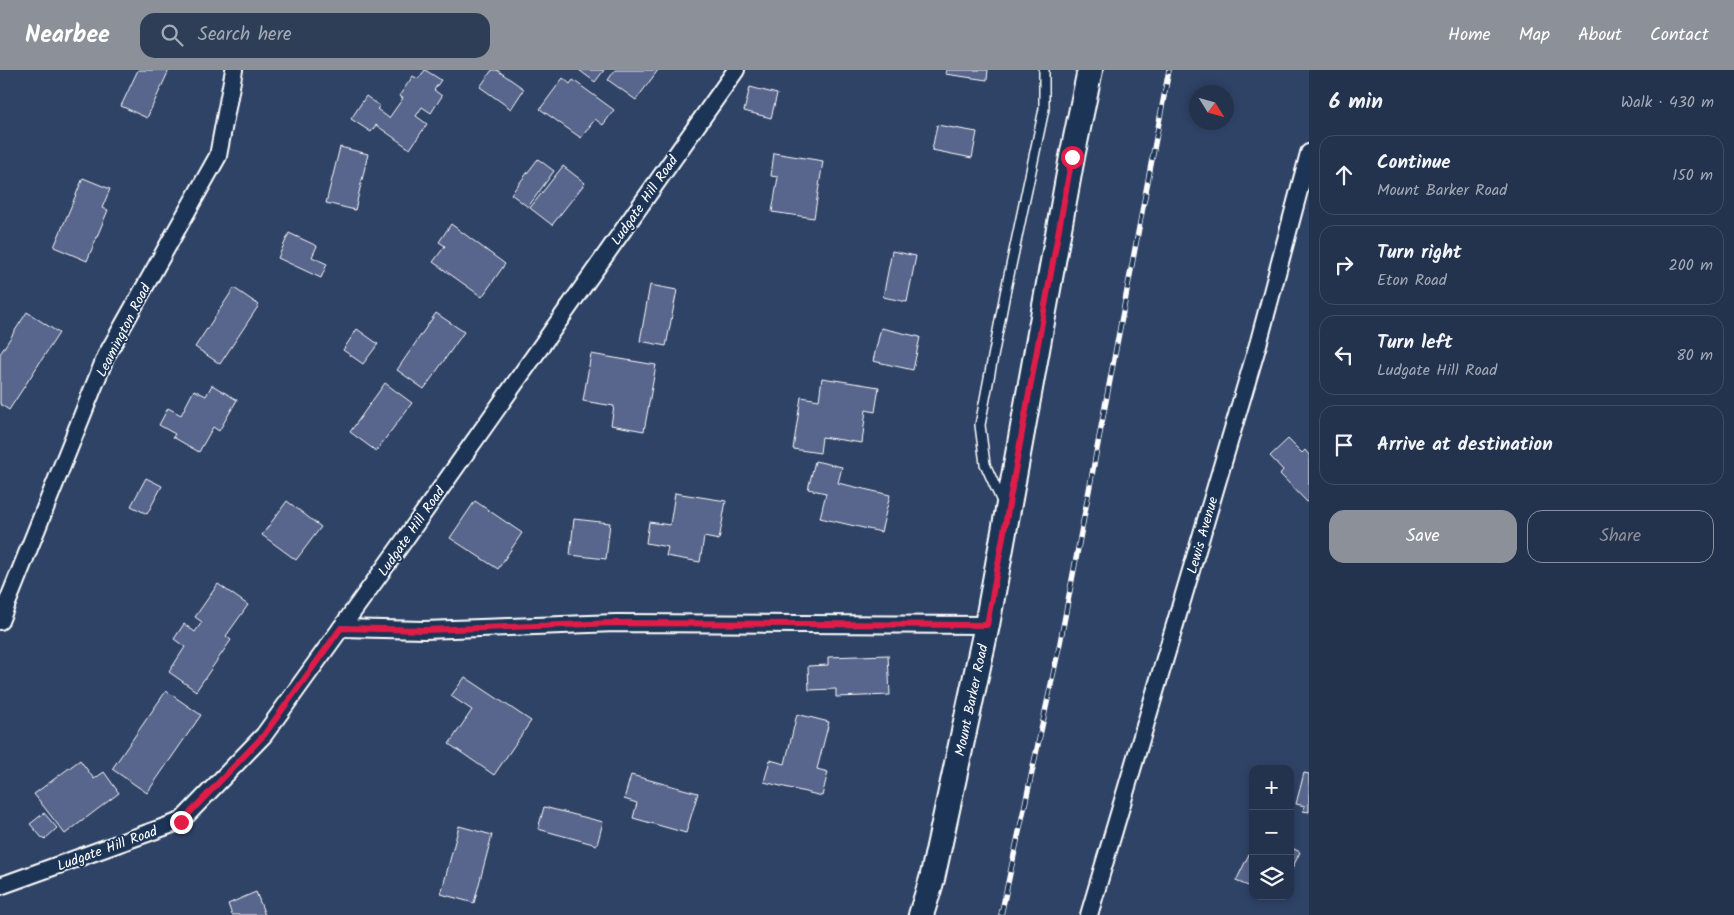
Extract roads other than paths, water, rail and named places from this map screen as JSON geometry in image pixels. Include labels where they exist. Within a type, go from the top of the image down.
[{"type":"main road","name":"Mount Barker Road","points":[[921,915],[932,880],[987,625],[1072,157],[1090,70]]},
{"type":"street","name":"Leamington Road","points":[[0,621],[106,356],[218,156],[234,70]]},
{"type":"street","name":"Ludgate Hill Road","points":[[0,886],[181,822],[264,735],[736,70]]},
{"type":"street","name":"Lewis Avenue","points":[[1089,915],[1259,341],[1309,153]]},
{"type":"street","points":[[341,628],[424,630],[616,623],[987,625]]},
{"type":"lane","points":[[1007,513],[985,464],[980,425],[1005,294],[1044,109],[1044,70]]},
{"type":"railway","points":[[1001,915],[1060,643],[1169,70]]}]
